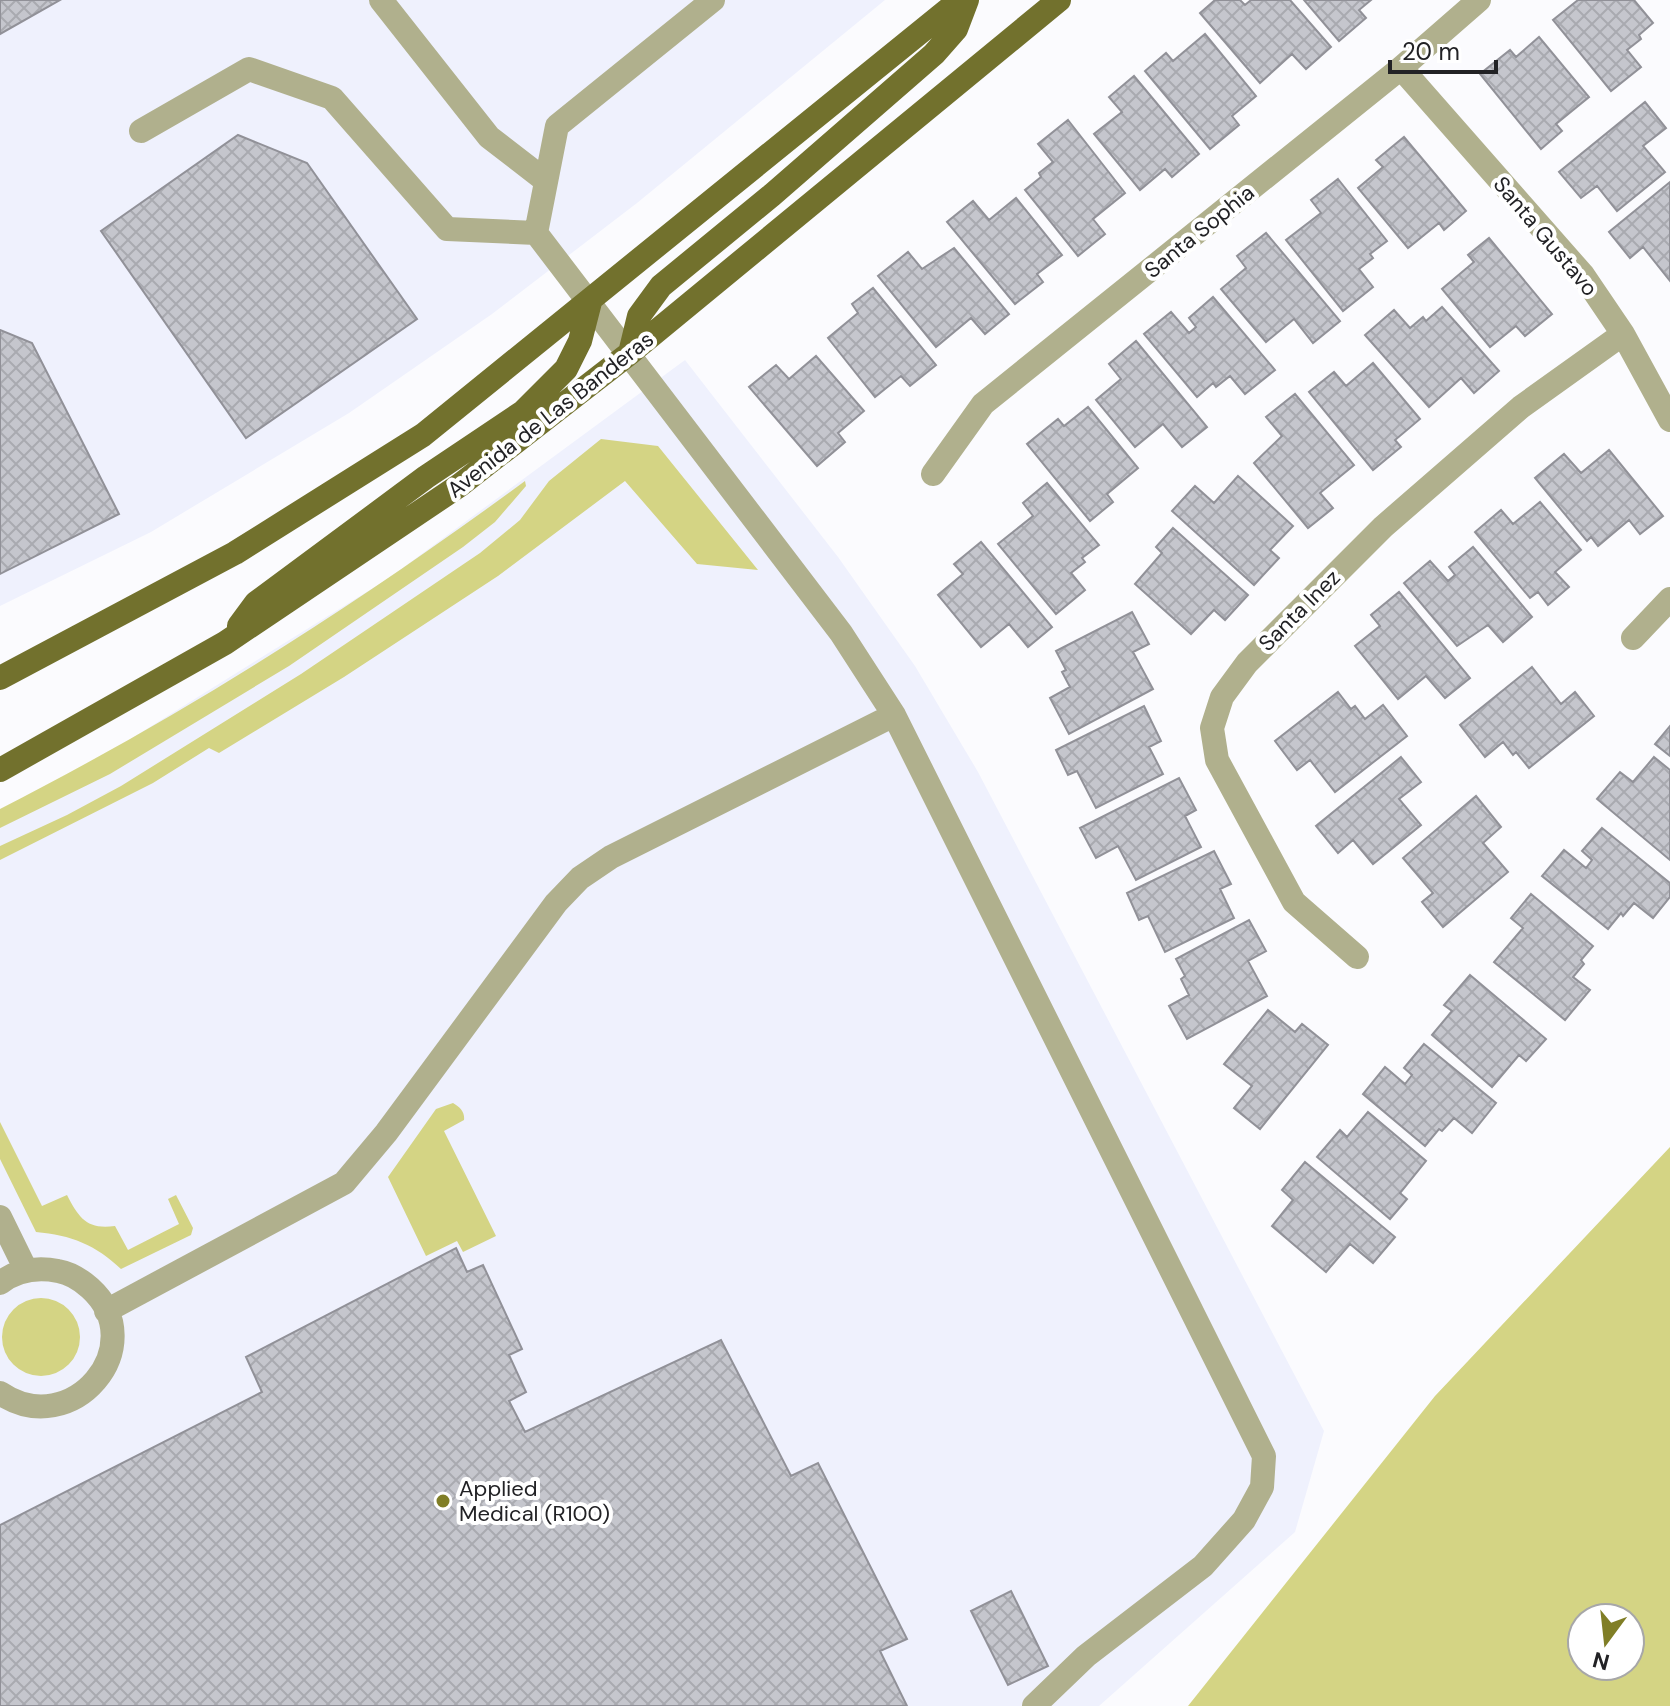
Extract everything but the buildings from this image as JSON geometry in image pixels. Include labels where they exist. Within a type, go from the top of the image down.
[{"type":"main road","points":[[0,678],[235,553],[423,435],[960,0]]},
{"type":"main road","points":[[630,353],[639,316],[661,286],[772,195],[934,54],[956,29],[967,0]]},
{"type":"main road","name":"Avenida de Las Banderas","points":[[0,770],[225,643],[460,485],[630,353],[1059,0]]},
{"type":"main road","points":[[225,643],[256,603],[426,477],[523,412],[566,369],[580,341],[590,302]]},
{"type":"street","points":[[381,0],[489,137],[546,181]]},
{"type":"street","points":[[713,0],[557,126],[536,233],[841,633],[894,715],[1264,1456],[1262,1487],[1244,1520],[1203,1566],[1086,1656],[1034,1706]]},
{"type":"street","name":"Santa Sophia","points":[[933,474],[983,404],[1401,68],[1479,0]]},
{"type":"street","name":"Santa Gustavo","points":[[1401,68],[1583,275],[1623,334],[1670,420]]},
{"type":"street","points":[[141,131],[249,69],[332,98],[447,229],[536,233]]},
{"type":"street","name":"Santa Inez","points":[[1357,957],[1294,902],[1217,760],[1212,728],[1222,697],[1247,663],[1383,527],[1521,407],[1623,334]]},
{"type":"street","points":[[1633,638],[1670,599]]},
{"type":"street","points":[[106,1311],[344,1183],[386,1133],[556,903],[580,878],[611,857],[894,715]]},
{"type":"street","points":[[0,1217],[26,1270]]},
{"type":"street","points":[[0,1283],[26,1270],[65,1272],[82,1281],[96,1294],[106,1311],[112,1332],[110,1355],[101,1375],[86,1392],[67,1403],[45,1407],[22,1404],[0,1393]]},
{"type":"shaded area","points":[[0,0],[885,0],[637,203],[492,314],[349,413],[151,532],[0,606]]},
{"type":"shaded area","points":[[685,360],[838,557],[915,666],[978,772],[1324,1431],[1295,1532],[1099,1706],[0,1706],[0,810],[68,778],[389,578]]},
{"type":"shaded area","points":[[601,439],[658,446],[758,570],[697,564],[625,481],[498,576],[344,677],[219,753],[209,748],[153,783],[0,860],[0,846],[121,786],[301,674],[480,553],[520,520],[549,481]]},
{"type":"shaded area","points":[[525,481],[526,486],[495,522],[289,666],[110,774],[0,828],[0,809],[136,735],[269,656],[398,571]]},
{"type":"shaded area","points":[[453,1103],[462,1110],[464,1120],[444,1131],[496,1236],[463,1252],[457,1241],[426,1256],[388,1177],[436,1109]]},
{"type":"shaded area","points":[[0,1122],[42,1206],[67,1195],[85,1221],[97,1226],[115,1226],[128,1250],[179,1224],[168,1199],[176,1195],[193,1228],[191,1235],[121,1269],[82,1243],[36,1232],[0,1159]]},
{"type":"shaded area","points":[[1670,1147],[1670,1706],[1188,1706],[1435,1396]]},
{"type":"shaded area","points":[[33,1298],[49,1298],[63,1304],[74,1315],[80,1337],[74,1359],[63,1370],[49,1376],[33,1376],[19,1370],[8,1359],[2,1345],[2,1329],[8,1315],[19,1304]]},
{"type":"place","name":"Applied Medical (R100)","points":[[443,1501]]}]
